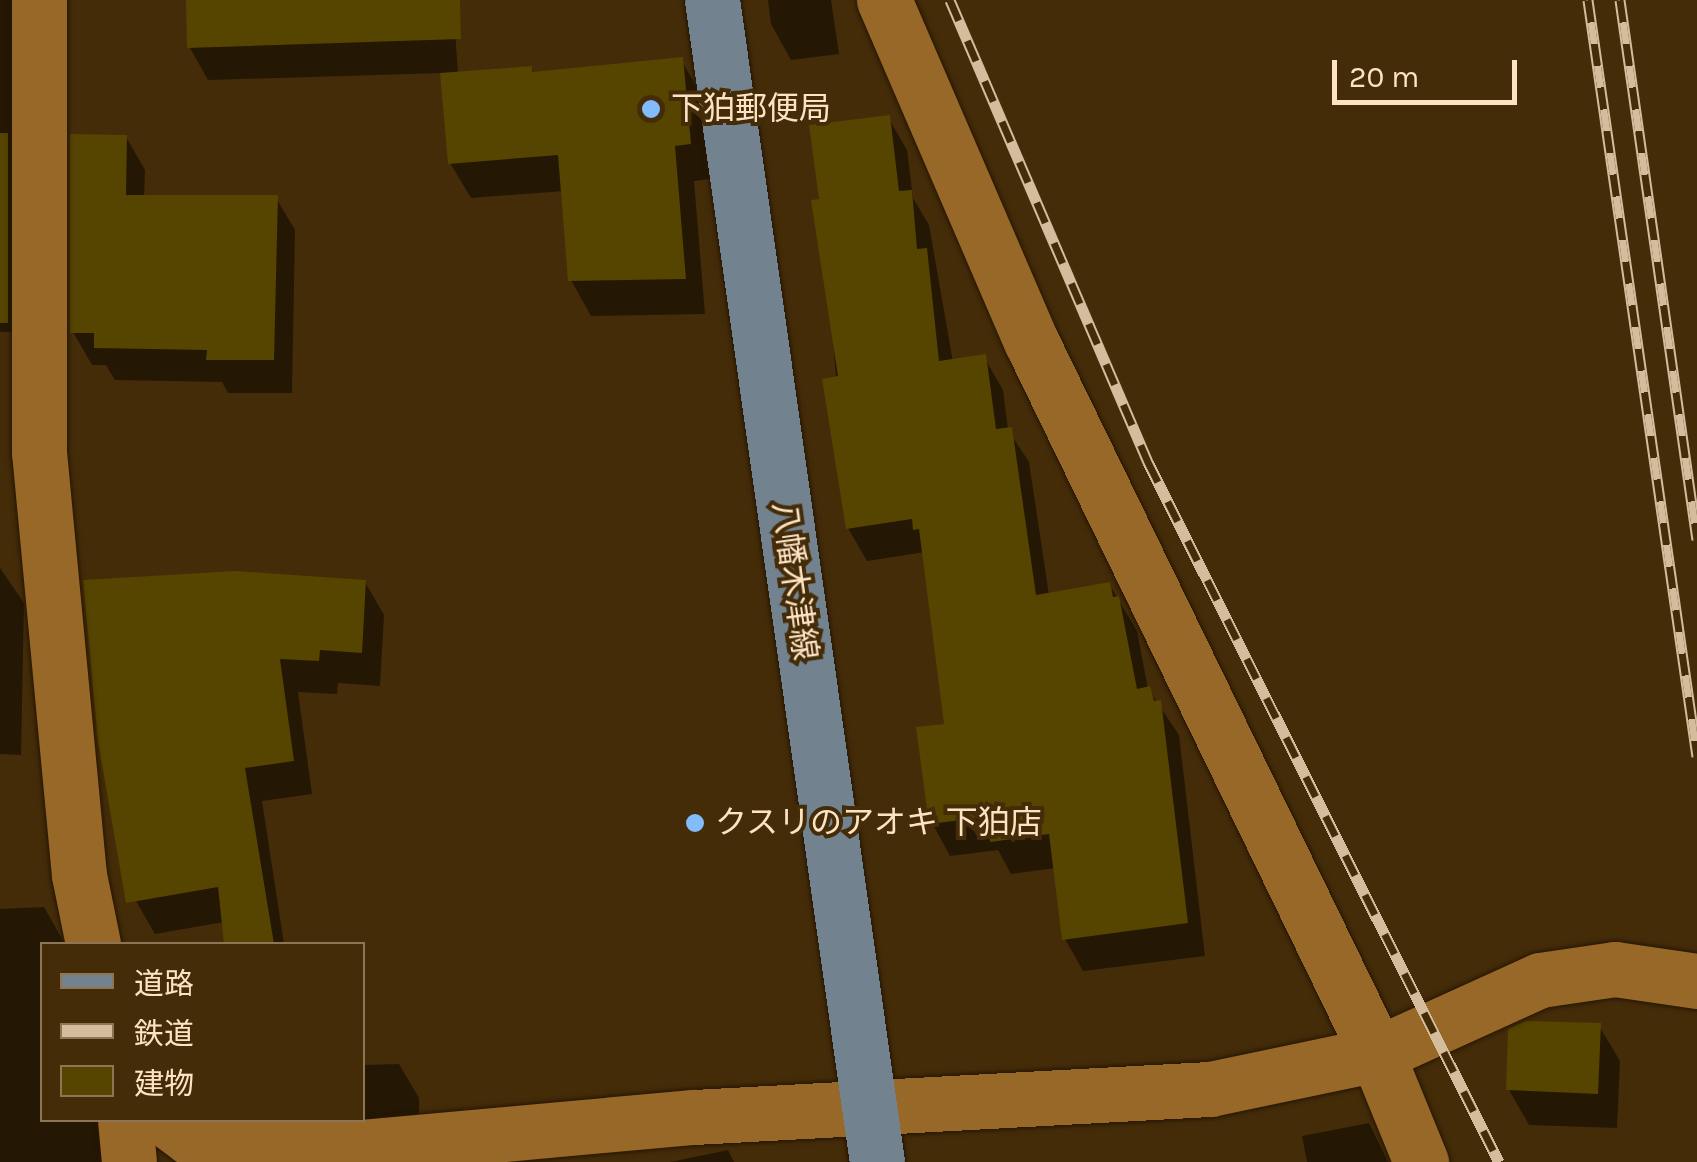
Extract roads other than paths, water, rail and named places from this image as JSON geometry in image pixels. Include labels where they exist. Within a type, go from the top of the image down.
[{"type":"main road","name":"八幡木津線","points":[[712,0],[873,1136]]},
{"type":"street","points":[[39,0],[20,452],[79,875],[93,942]]},
{"type":"street","points":[[884,0],[1031,341],[1377,1054],[1422,1162]]},
{"type":"street","points":[[170,1122],[191,1138],[351,1148],[563,1126],[873,1136],[1210,1090],[1377,1054],[1540,980],[1615,969],[1697,982]]},
{"type":"street","points":[[125,1122],[129,1162]]},
{"type":"railway","points":[[950,0],[1148,462],[1499,1162]]},
{"type":"railway","points":[[1588,0],[1697,756]]},
{"type":"railway","points":[[1620,0],[1697,540]]},
{"type":"place","name":"下狛郵便局","points":[[651,109]]},
{"type":"place","name":"クスリのアオキ 下狛店","points":[[695,823]]}]
